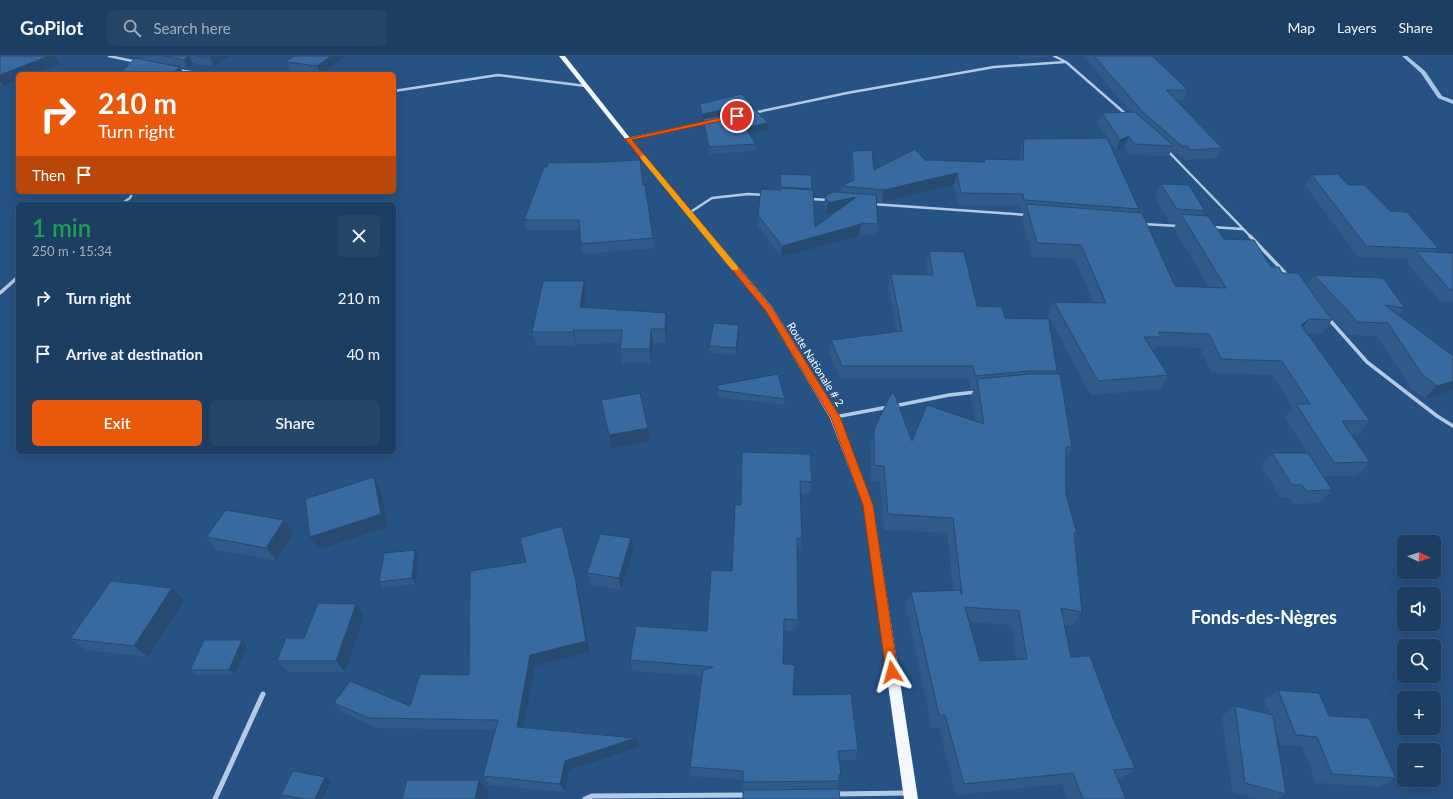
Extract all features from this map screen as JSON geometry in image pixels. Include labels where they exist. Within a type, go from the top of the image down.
[{"type":"main road","name":"Route Nationale # 2","points":[[562,56],[628,139],[769,309],[835,417],[868,505],[910,796]]},
{"type":"street","points":[[109,56],[138,62]]},
{"type":"street","points":[[1054,56],[1066,62],[1132,120]]},
{"type":"street","points":[[745,114],[847,93],[994,67],[1066,62]]},
{"type":"street","points":[[176,69],[192,72]]},
{"type":"street","points":[[396,91],[498,75],[586,86]]},
{"type":"street","points":[[628,139],[714,121]]},
{"type":"street","points":[[1162,146],[1294,282]]},
{"type":"street","points":[[124,202],[130,198],[132,194]]},
{"type":"street","points":[[689,213],[712,198],[748,194],[771,196]]},
{"type":"street","points":[[808,199],[838,201]]},
{"type":"street","points":[[868,204],[1032,216]]},
{"type":"street","points":[[1140,224],[1187,226]]},
{"type":"street","points":[[1210,227],[1242,229]]},
{"type":"street","points":[[0,293],[16,280]]},
{"type":"street","points":[[1325,315],[1367,362],[1437,416],[1453,426]]},
{"type":"street","points":[[835,417],[950,395],[979,392]]},
{"type":"street","points":[[215,799],[263,694]]},
{"type":"street","points":[[830,794],[910,796]]},
{"type":"street","points":[[585,799],[592,796],[750,795]]},
{"type":"building","points":[[0,56],[49,56],[0,75]]},
{"type":"building","points":[[164,56],[188,56],[184,60]]},
{"type":"building","points":[[196,56],[212,56],[210,58]]},
{"type":"building","points":[[294,56],[331,56],[317,66],[286,62]]},
{"type":"building","points":[[1094,56],[1152,56],[1188,90],[1166,90],[1222,148],[1190,150],[1187,146],[1182,146],[1143,112]]},
{"type":"building","points":[[135,58],[180,67],[174,72],[121,72]]},
{"type":"building","points":[[741,94],[751,104],[702,114],[700,104]]},
{"type":"building","points":[[755,109],[768,123],[745,128],[756,144],[709,147],[703,119]]},
{"type":"building","points":[[1135,112],[1174,146],[1134,144],[1129,136],[1120,140],[1102,113]]},
{"type":"building","points":[[1107,138],[1139,209],[1024,200],[1023,194],[961,193],[957,173],[884,190],[842,186],[854,180],[852,151],[872,150],[874,170],[915,149],[925,160],[985,162],[984,159],[1023,160],[1024,139]]},
{"type":"building","points":[[640,160],[653,238],[581,244],[579,220],[524,220],[544,167],[547,167],[548,163]]},
{"type":"building","points":[[780,174],[811,175],[812,189],[781,187]]},
{"type":"building","points":[[1338,174],[1348,185],[1364,185],[1390,211],[1407,212],[1439,249],[1366,246],[1312,175]]},
{"type":"building","points":[[1161,184],[1189,185],[1205,211],[1177,209]]},
{"type":"building","points":[[781,188],[813,190],[815,227],[855,198],[828,203],[825,196],[833,192],[876,195],[878,224],[861,223],[782,246],[758,215],[761,189],[781,190]]},
{"type":"building","points":[[1026,204],[1142,213],[1175,286],[1226,288],[1181,214],[1208,216],[1224,239],[1254,240],[1271,267],[1279,267],[1282,273],[1298,273],[1332,320],[1309,319],[1301,325],[1370,421],[1342,421],[1370,462],[1334,463],[1296,404],[1310,404],[1282,361],[1221,359],[1209,334],[1159,332],[1161,337],[1144,337],[1168,375],[1098,381],[1054,302],[1106,303],[1081,245],[1037,243]]},
{"type":"building","points":[[929,251],[964,252],[977,306],[1002,307],[1005,318],[1049,319],[1057,371],[1028,371],[975,376],[973,366],[842,366],[831,340],[902,331],[891,274],[933,275]]},
{"type":"building","points":[[1416,251],[1453,253],[1453,290],[1450,290]]},
{"type":"building","points":[[1314,275],[1383,278],[1405,308],[1385,305],[1453,356],[1453,381],[1437,386],[1422,374],[1388,323],[1358,322]]},
{"type":"building","points":[[543,281],[584,281],[580,307],[666,313],[665,329],[651,329],[650,349],[620,349],[622,330],[532,332]]},
{"type":"building","points":[[714,323],[739,325],[736,348],[709,346]]},
{"type":"building","points":[[778,374],[785,399],[718,390],[718,385]]},
{"type":"building","points":[[1030,374],[1060,374],[1072,447],[1066,447],[1066,494],[1077,534],[1074,533],[1082,612],[1061,608],[1071,657],[1090,656],[1113,718],[1135,768],[1114,770],[1126,799],[1083,799],[1073,773],[964,784],[945,715],[939,715],[911,592],[960,590],[962,595],[953,518],[888,514],[884,466],[874,465],[874,429],[891,394],[894,393],[912,441],[927,405],[984,424],[977,379]],"holes":[[[965,607],[1019,611],[1027,659],[980,661]]]},
{"type":"building","points":[[640,393],[648,428],[609,435],[601,400]]},
{"type":"building","points":[[742,452],[810,454],[812,482],[800,481],[802,538],[797,538],[798,620],[784,619],[783,664],[795,665],[793,695],[851,694],[858,750],[838,751],[841,775],[839,775],[839,781],[743,782],[743,771],[690,767],[703,670],[713,667],[630,660],[636,626],[707,631],[711,570],[732,571],[735,505],[741,505]]},
{"type":"building","points":[[1272,453],[1308,453],[1332,490],[1306,491],[1302,485],[1292,485]]},
{"type":"building","points":[[374,477],[381,514],[310,537],[305,499]]},
{"type":"building","points":[[226,510],[284,520],[266,548],[206,537]]},
{"type":"building","points":[[562,526],[575,577],[586,641],[530,655],[517,727],[636,738],[565,761],[560,784],[483,776],[498,720],[369,718],[334,703],[350,681],[410,706],[420,674],[469,675],[470,571],[526,562],[520,538]]},
{"type":"building","points":[[600,534],[631,538],[619,578],[587,573]]},
{"type":"building","points":[[415,550],[412,578],[379,582],[384,553]]},
{"type":"building","points":[[111,581],[172,588],[134,646],[70,639]]},
{"type":"building","points":[[318,603],[356,604],[336,661],[277,661],[286,638],[304,638]]},
{"type":"building","points":[[204,640],[242,640],[229,670],[190,670]]},
{"type":"building","points":[[1278,690],[1319,693],[1329,716],[1369,718],[1396,778],[1332,774],[1317,737],[1296,735]]},
{"type":"building","points":[[1235,706],[1273,715],[1286,794],[1245,783]]},
{"type":"building","points":[[293,771],[325,777],[315,799],[281,795]]},
{"type":"building","points":[[407,780],[479,780],[475,799],[402,799]]},
{"type":"building","points":[[839,789],[840,799],[743,799],[743,790]]},
{"type":"waterway","points":[[1404,56],[1423,72],[1440,97],[1453,102]]},
{"type":"slow traffic","points":[[643,157],[735,269]]},
{"type":"district","name":"Fonds-des-Nègres","points":[[1264,617]]},
{"type":"route","points":[[737,116],[628,139],[769,309],[835,417],[868,505],[892,672]]}]
